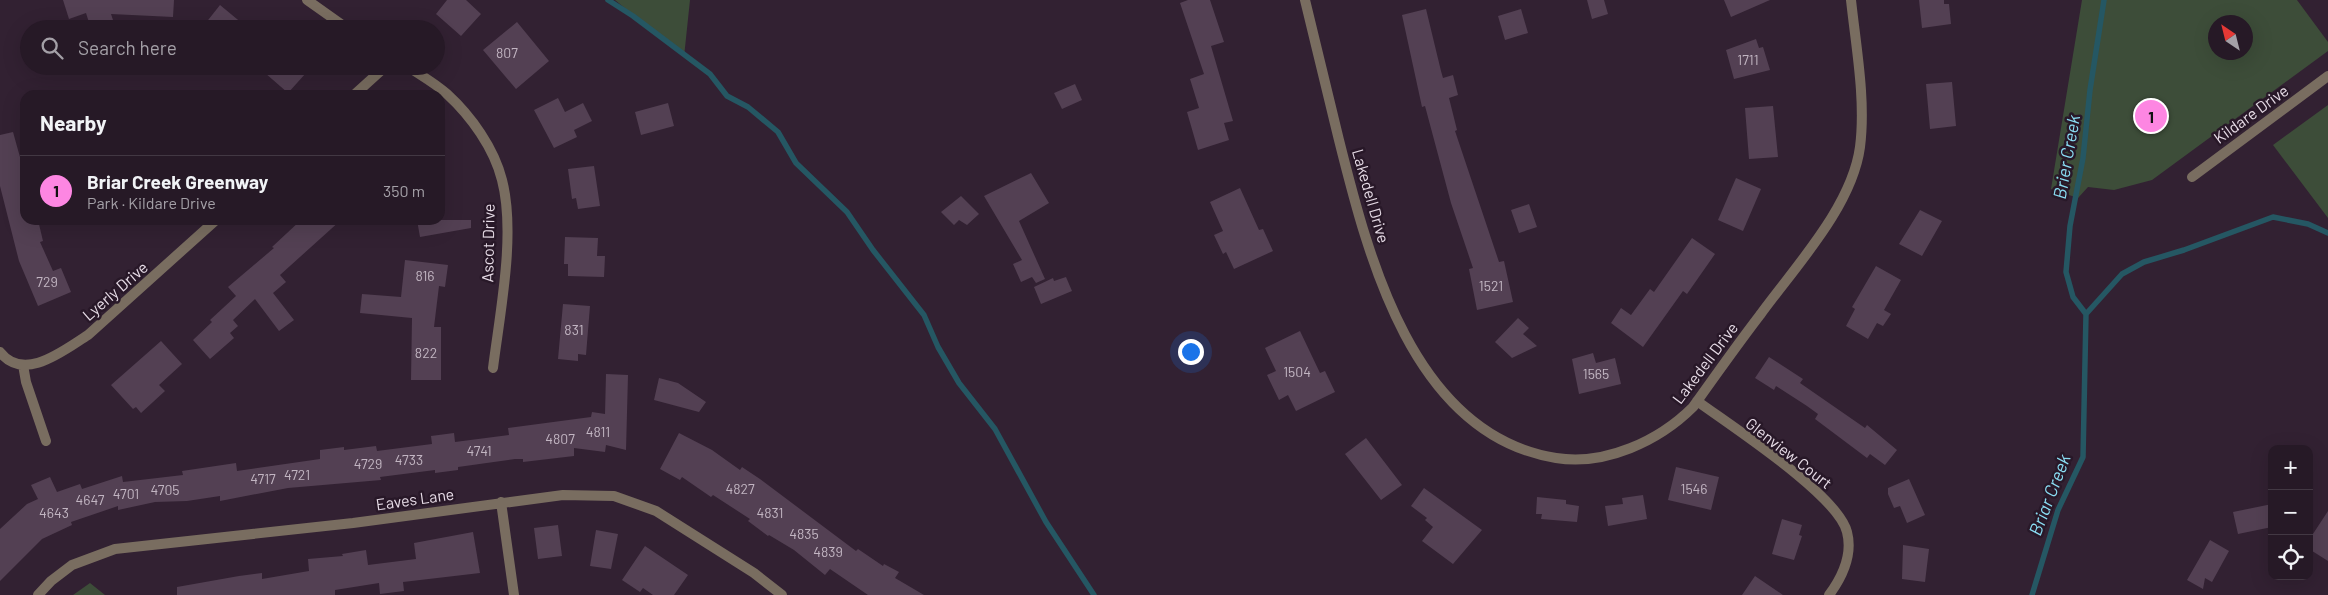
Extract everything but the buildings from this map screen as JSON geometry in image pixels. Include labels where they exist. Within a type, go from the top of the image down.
[{"type":"street","points":[[307,0],[335,20]]},
{"type":"street","name":"Lakedell Drive","points":[[1305,0],[1353,196],[1386,295],[1419,360],[1464,414],[1490,434],[1521,450],[1564,459],[1584,459],[1622,451],[1658,435],[1680,420],[1697,401],[1822,230],[1841,200],[1860,149],[1861,126],[1851,0]]},
{"type":"street","points":[[360,90],[376,75]]},
{"type":"street","name":"Ascot Drive","points":[[421,75],[442,90]]},
{"type":"street","name":"Kildare Drive","points":[[2192,176],[2328,76]]},
{"type":"street","name":"Ascot Drive","points":[[445,93],[476,127],[495,160],[502,180],[506,206],[506,242],[493,368]]},
{"type":"street","name":"Lyerly Drive","points":[[23,365],[44,361],[88,335],[210,225]]},
{"type":"street","points":[[0,352],[10,362],[23,365],[46,441]]},
{"type":"street","name":"Glenview Court","points":[[1697,401],[1811,486],[1831,504],[1843,522],[1849,540],[1848,560],[1844,572],[1829,595]]},
{"type":"street","name":"Eaves Lane","points":[[38,595],[51,581],[72,565],[115,549],[352,523],[501,502],[589,494],[614,496],[636,502],[656,511],[754,572],[782,595]]},
{"type":"street","points":[[501,502],[514,595]]},
{"type":"green space","points":[[615,0],[690,0],[684,57]]},
{"type":"green space","points":[[2082,0],[2297,0],[2328,42],[2328,51],[2152,180],[2114,190],[2088,187],[2078,198],[2051,189]]},
{"type":"green space","points":[[2328,105],[2328,218],[2273,145]]},
{"type":"green space","points":[[90,583],[105,595],[73,595]]},
{"type":"waterway","points":[[608,0],[633,16],[710,74],[727,96],[748,107],[778,132],[796,163],[847,212],[873,250],[924,315],[938,347],[959,383],[995,429],[1046,522],[1094,595]]},
{"type":"waterway","name":"Brier Creek","points":[[2086,314],[2073,297],[2066,272],[2070,226],[2083,158],[2090,90],[2104,0]]},
{"type":"waterway","points":[[2086,314],[2122,274],[2144,262],[2184,250],[2273,217],[2308,224],[2328,233]]},
{"type":"waterway","name":"Briar Creek","points":[[2032,595],[2058,510],[2083,457],[2086,314]]},
{"type":"place","name":"Briar Creek Greenway","points":[[2151,116]]}]
